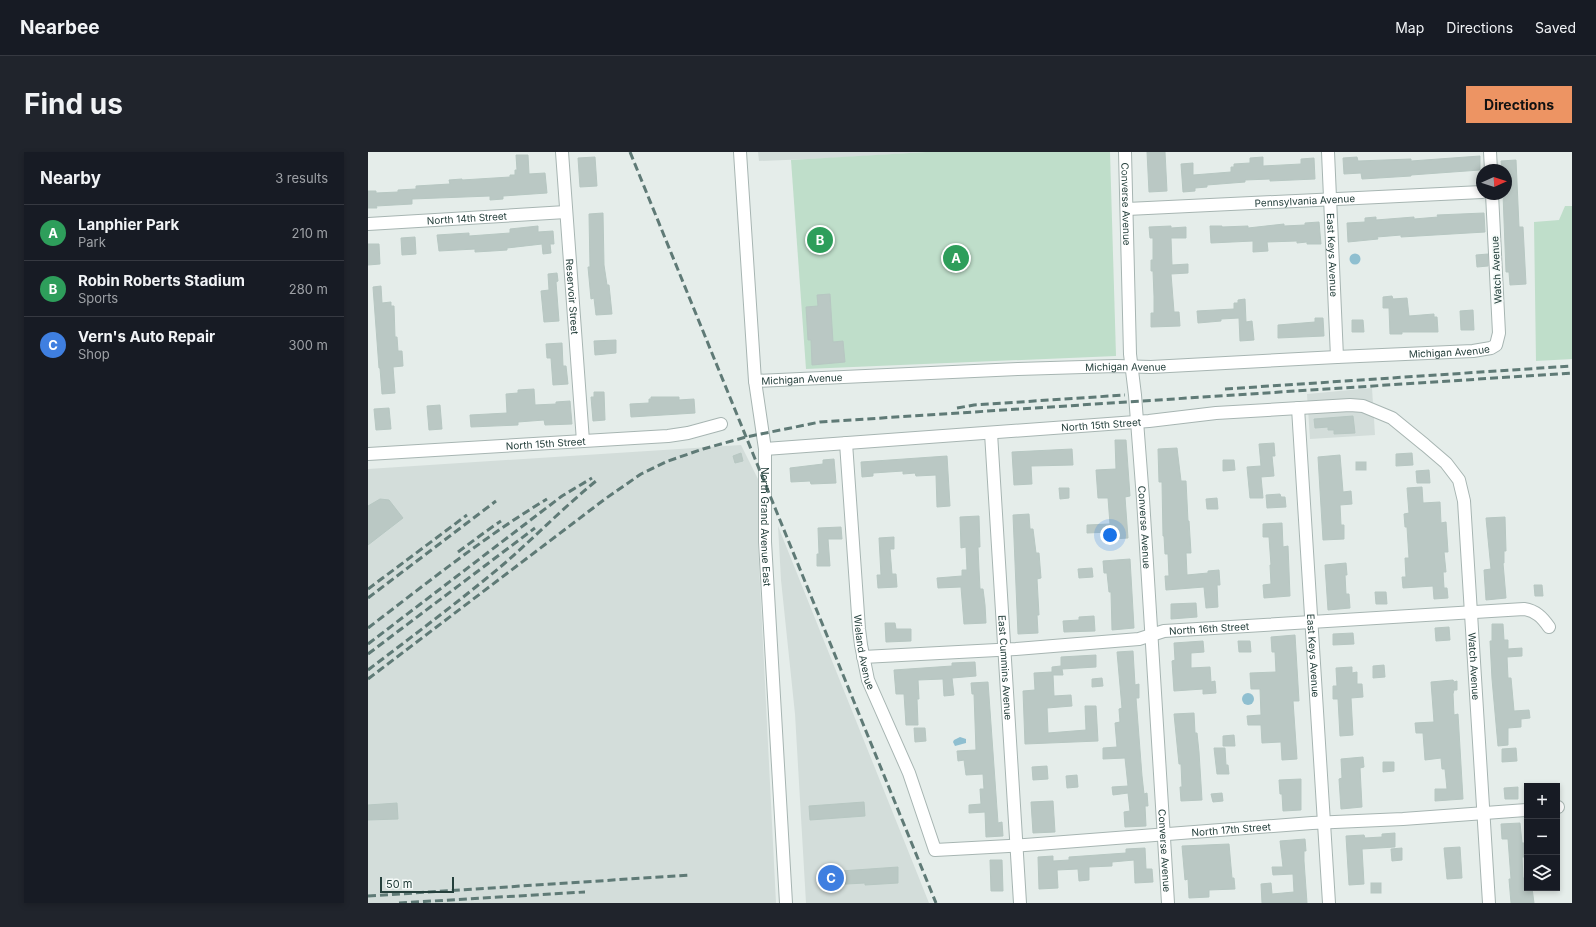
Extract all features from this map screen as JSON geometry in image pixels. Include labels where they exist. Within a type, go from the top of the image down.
[{"type":"street","name":"Reservoir Street","points":[[562,152],[583,441]]},
{"type":"street","name":"North Grand Avenue East","points":[[740,152],[755,381],[765,449],[765,542],[786,903]]},
{"type":"street","name":"Converse Avenue","points":[[1125,152],[1131,366],[1137,422],[1168,903]]},
{"type":"street","name":"East Keys Avenue","points":[[1328,152],[1337,357]]},
{"type":"street","points":[[1490,152],[1491,164]]},
{"type":"street","name":"Pennsylvania Avenue","points":[[1127,210],[1476,192]]},
{"type":"street","name":"Watch Avenue","points":[[1492,200],[1499,333],[1496,345]]},
{"type":"street","name":"North 14th Street","points":[[368,224],[566,212]]},
{"type":"street","name":"Michigan Avenue","points":[[755,381],[1018,369],[1131,366],[1151,367],[1473,351],[1491,348],[1496,345]]},
{"type":"street","name":"North 15th Street","points":[[765,449],[1137,422],[1216,413],[1350,405],[1363,406],[1392,418],[1426,445]]},
{"type":"street","name":"East Keys Avenue","points":[[1298,408],[1329,903]]},
{"type":"street","name":"North 15th Street","points":[[368,454],[668,436],[688,433],[721,424]]},
{"type":"street","name":"East Cummins Avenue","points":[[991,433],[1020,903]]},
{"type":"street","name":"Wieland Avenue","points":[[846,443],[859,629],[868,680],[909,773],[935,850]]},
{"type":"street","name":"Watch Avenue","points":[[1426,445],[1446,463],[1460,483],[1464,501],[1489,903]]},
{"type":"street","name":"North 16th Street","points":[[863,657],[1142,639],[1161,631],[1524,609],[1536,612],[1550,627]]},
{"type":"street","name":"North 17th Street","points":[[935,850],[1524,810]]},
{"type":"shaded area","points":[[758,152],[926,152],[759,161]]},
{"type":"shaded area","points":[[1372,388],[1375,435],[1310,439],[1307,394]]},
{"type":"shaded area","points":[[741,445],[760,483],[758,544],[776,903],[368,903],[368,469]]},
{"type":"shaded area","points":[[778,526],[929,903],[806,903],[795,714],[781,580]]},
{"type":"green space","points":[[926,152],[1110,152],[1116,356],[806,369],[791,160]]},
{"type":"green space","points":[[1565,206],[1572,206],[1572,359],[1536,361],[1534,222],[1559,220]]},
{"type":"water","points":[[1353,254],[1357,254],[1359,255],[1359,263],[1353,264],[1350,261],[1350,257]]},
{"type":"water","points":[[1246,693],[1250,693],[1254,699],[1250,705],[1246,705],[1242,701],[1242,697]]},
{"type":"water","points":[[960,737],[966,739],[966,743],[955,746],[953,742],[954,740]]},
{"type":"building","points":[[1147,152],[1165,152],[1167,191],[1149,192]]},
{"type":"building","points":[[516,155],[528,155],[529,174],[545,173],[547,193],[503,196],[503,199],[490,200],[490,196],[412,199],[412,204],[376,206],[377,208],[368,208],[368,191],[376,191],[376,193],[398,192],[398,190],[416,189],[416,186],[450,184],[449,180],[510,177],[510,175],[515,175],[515,170],[517,170]]},
{"type":"building","points":[[1480,156],[1480,164],[1476,164],[1476,170],[1362,179],[1361,173],[1344,174],[1343,158],[1357,157],[1358,161],[1411,159],[1411,161]]},
{"type":"building","points":[[595,157],[597,186],[580,187],[578,158]]},
{"type":"building","points":[[1263,157],[1263,166],[1301,164],[1301,159],[1314,158],[1315,179],[1270,181],[1270,179],[1245,180],[1245,182],[1207,185],[1207,187],[1195,188],[1195,191],[1183,192],[1181,164],[1193,163],[1193,175],[1231,172],[1231,167],[1234,167],[1234,164],[1250,163],[1250,158]]},
{"type":"building","points":[[1516,160],[1519,227],[1523,227],[1526,284],[1510,285],[1509,272],[1506,272],[1503,200],[1512,200],[1512,164],[1501,164],[1501,161]]},
{"type":"building","points":[[603,213],[604,265],[607,285],[609,285],[612,314],[596,315],[594,298],[591,299],[588,267],[590,267],[589,214]]},
{"type":"building","points":[[1484,213],[1485,232],[1401,237],[1401,235],[1348,242],[1347,223],[1365,222],[1365,218],[1376,217],[1376,220],[1414,217],[1414,219],[1438,217],[1437,215]]},
{"type":"building","points":[[1319,222],[1321,244],[1307,244],[1307,242],[1297,243],[1297,241],[1267,242],[1268,251],[1253,252],[1253,241],[1211,243],[1210,226],[1248,226],[1248,228],[1284,224],[1284,226],[1305,225],[1305,223]]},
{"type":"building","points":[[538,226],[538,232],[553,231],[554,244],[550,244],[551,253],[543,254],[542,244],[507,248],[507,250],[475,252],[475,249],[439,251],[437,235],[469,233],[469,236],[510,233],[510,229]]},
{"type":"building","points":[[1171,226],[1171,228],[1186,227],[1186,238],[1171,238],[1172,265],[1188,264],[1188,273],[1171,274],[1174,312],[1179,312],[1180,326],[1151,327],[1151,313],[1154,313],[1153,271],[1151,271],[1151,260],[1153,260],[1153,238],[1150,238],[1149,227]]},
{"type":"building","points":[[415,237],[416,254],[402,255],[401,238]]},
{"type":"building","points":[[368,244],[379,244],[380,264],[368,265]]},
{"type":"building","points":[[1488,254],[1488,266],[1477,267],[1476,255]]},
{"type":"building","points":[[557,273],[558,281],[556,282],[559,321],[544,322],[541,291],[549,290],[548,274]]},
{"type":"building","points":[[381,286],[382,303],[391,302],[391,306],[394,306],[395,337],[397,337],[398,351],[402,351],[403,366],[393,367],[395,393],[382,394],[373,287]]},
{"type":"building","points":[[830,294],[833,342],[843,341],[845,362],[812,365],[811,340],[808,340],[806,307],[818,306],[817,295]]},
{"type":"building","points":[[1392,296],[1393,299],[1407,298],[1409,316],[1434,314],[1434,317],[1437,317],[1438,332],[1402,332],[1402,334],[1390,334],[1389,308],[1383,308],[1383,297]]},
{"type":"building","points":[[1245,299],[1246,322],[1252,321],[1254,340],[1240,341],[1239,318],[1198,323],[1197,311],[1234,309],[1234,303],[1238,303],[1238,300]]},
{"type":"building","points":[[1473,310],[1474,330],[1461,330],[1460,311]]},
{"type":"building","points":[[1315,318],[1323,318],[1324,336],[1278,338],[1278,325],[1315,322]]},
{"type":"building","points":[[1352,320],[1363,320],[1364,332],[1352,332]]},
{"type":"building","points":[[616,340],[616,353],[595,355],[594,341]]},
{"type":"building","points":[[562,343],[563,366],[566,366],[568,384],[553,385],[551,358],[547,358],[546,344]]},
{"type":"building","points":[[534,389],[535,405],[556,404],[556,402],[570,401],[572,424],[545,425],[544,420],[518,422],[518,425],[471,427],[470,415],[507,413],[506,394],[518,393],[518,390]]},
{"type":"building","points":[[594,392],[604,392],[605,420],[593,421],[591,397],[594,397]]},
{"type":"building","points":[[651,397],[679,397],[679,400],[694,399],[695,413],[631,417],[630,404],[649,403],[649,399],[651,399]]},
{"type":"building","points":[[440,405],[442,429],[429,430],[427,406]]},
{"type":"building","points":[[389,408],[391,429],[376,430],[374,409]]},
{"type":"building","points":[[1353,416],[1355,433],[1334,434],[1334,430],[1328,430],[1328,427],[1315,428],[1314,419]]},
{"type":"building","points":[[1115,440],[1126,440],[1130,496],[1125,497],[1128,538],[1111,539],[1110,532],[1087,533],[1087,525],[1110,524],[1108,498],[1098,498],[1096,470],[1116,469]]},
{"type":"building","points":[[1274,443],[1275,456],[1272,456],[1274,476],[1261,477],[1263,498],[1250,498],[1247,467],[1261,466],[1259,444]]},
{"type":"building","points":[[1177,448],[1181,481],[1186,481],[1191,553],[1186,553],[1187,575],[1208,573],[1208,571],[1219,570],[1220,585],[1217,585],[1218,607],[1206,608],[1204,587],[1166,590],[1165,576],[1169,576],[1168,554],[1165,554],[1163,536],[1162,482],[1159,482],[1158,449]]},
{"type":"building","points":[[1072,449],[1073,465],[1031,466],[1032,484],[1014,485],[1012,452]]},
{"type":"building","points":[[741,453],[743,461],[735,463],[733,456]]},
{"type":"building","points":[[1412,453],[1413,465],[1396,466],[1396,454]]},
{"type":"building","points":[[1340,455],[1343,492],[1351,491],[1352,504],[1340,505],[1341,525],[1344,525],[1344,539],[1323,540],[1318,457]]},
{"type":"building","points":[[947,456],[950,506],[937,507],[936,475],[916,476],[915,473],[903,474],[903,471],[873,473],[873,476],[862,477],[861,462]]},
{"type":"building","points":[[834,459],[836,483],[811,484],[810,481],[791,482],[790,468],[823,464],[823,460]]},
{"type":"building","points":[[1223,460],[1234,460],[1235,470],[1223,471]]},
{"type":"building","points":[[1356,462],[1366,462],[1366,470],[1356,470]]},
{"type":"building","points":[[1429,470],[1430,483],[1417,483],[1416,471]]},
{"type":"building","points":[[1422,487],[1423,503],[1440,502],[1441,523],[1446,522],[1448,552],[1444,552],[1446,572],[1443,572],[1444,588],[1447,588],[1448,598],[1434,599],[1433,586],[1403,588],[1402,577],[1406,577],[1405,558],[1409,558],[1407,527],[1405,527],[1404,514],[1409,513],[1407,488]]},
{"type":"building","points":[[1059,488],[1069,488],[1069,498],[1060,499]]},
{"type":"building","points":[[1280,494],[1281,497],[1285,497],[1286,507],[1267,508],[1266,495]]},
{"type":"building","points":[[1217,498],[1218,509],[1207,509],[1206,499]]},
{"type":"building","points":[[380,499],[389,500],[403,518],[368,545],[368,506]]},
{"type":"building","points":[[1029,514],[1030,529],[1033,529],[1036,553],[1039,553],[1041,578],[1037,579],[1039,615],[1037,615],[1038,633],[1018,634],[1013,515]]},
{"type":"building","points":[[979,516],[980,547],[978,547],[980,589],[983,589],[986,623],[964,624],[961,587],[938,588],[937,578],[962,576],[962,570],[967,570],[966,547],[961,548],[960,517]]},
{"type":"building","points":[[1505,517],[1506,551],[1504,551],[1503,563],[1506,598],[1486,600],[1484,570],[1491,569],[1486,518]]},
{"type":"building","points":[[1282,523],[1283,547],[1288,546],[1290,596],[1264,598],[1263,585],[1271,584],[1271,565],[1269,537],[1263,537],[1263,524]]},
{"type":"building","points":[[841,527],[842,539],[828,539],[830,566],[817,566],[817,554],[819,554],[818,528]]},
{"type":"building","points":[[894,537],[894,549],[890,549],[892,574],[896,574],[897,587],[878,588],[877,575],[881,575],[879,538]]},
{"type":"building","points":[[1130,559],[1134,628],[1112,630],[1111,592],[1109,592],[1107,573],[1104,573],[1103,561]]},
{"type":"building","points":[[1346,563],[1346,594],[1349,594],[1350,608],[1328,610],[1325,565]]},
{"type":"building","points":[[1092,568],[1093,577],[1079,578],[1078,569]]},
{"type":"building","points":[[1534,585],[1542,585],[1543,596],[1535,596]]},
{"type":"building","points":[[1375,592],[1386,592],[1387,604],[1376,604]]},
{"type":"building","points":[[1196,603],[1197,617],[1171,619],[1171,604]]},
{"type":"building","points":[[1094,616],[1095,631],[1064,632],[1063,621],[1079,620],[1079,617]]},
{"type":"building","points":[[885,623],[895,623],[896,629],[911,629],[911,641],[886,642]]},
{"type":"building","points":[[1492,624],[1503,624],[1504,640],[1508,640],[1508,649],[1522,648],[1522,656],[1507,657],[1508,678],[1511,678],[1514,711],[1529,710],[1530,718],[1521,719],[1521,727],[1508,728],[1508,745],[1498,746],[1490,641],[1492,641]]},
{"type":"building","points":[[1449,627],[1450,640],[1436,641],[1435,628]]},
{"type":"building","points":[[1353,633],[1354,644],[1333,645],[1333,634]]},
{"type":"building","points":[[1295,635],[1299,701],[1293,701],[1297,759],[1282,760],[1281,742],[1262,743],[1261,725],[1248,725],[1247,716],[1261,715],[1260,689],[1251,689],[1250,673],[1276,672],[1275,652],[1272,652],[1271,637]]},
{"type":"building","points":[[1203,641],[1204,652],[1191,653],[1191,668],[1210,667],[1211,682],[1215,681],[1216,693],[1203,694],[1203,689],[1174,691],[1172,661],[1175,660],[1174,643]]},
{"type":"building","points":[[1238,641],[1250,641],[1251,652],[1239,652]]},
{"type":"building","points":[[1133,651],[1135,685],[1139,684],[1139,698],[1136,698],[1142,776],[1144,794],[1147,793],[1148,806],[1145,806],[1146,826],[1125,827],[1124,812],[1130,811],[1128,793],[1113,795],[1112,787],[1128,786],[1125,758],[1103,759],[1103,748],[1117,747],[1115,723],[1120,722],[1119,709],[1122,708],[1117,652]]},
{"type":"building","points":[[1096,655],[1096,667],[1062,669],[1063,675],[1053,675],[1054,696],[1071,695],[1072,706],[1047,708],[1048,733],[1086,730],[1085,706],[1096,706],[1098,741],[1025,744],[1023,691],[1035,690],[1034,673],[1052,672],[1052,667],[1061,666],[1061,657]]},
{"type":"building","points":[[975,662],[976,676],[952,678],[954,695],[944,696],[943,679],[918,680],[918,725],[906,725],[904,694],[896,694],[894,670],[952,666],[952,663]]},
{"type":"building","points":[[1384,665],[1385,677],[1373,678],[1373,666]]},
{"type":"building","points":[[1352,667],[1352,673],[1357,672],[1357,684],[1362,684],[1363,697],[1351,698],[1353,735],[1340,736],[1338,699],[1333,699],[1333,686],[1337,686],[1336,668]]},
{"type":"building","points":[[1102,678],[1103,686],[1092,687],[1092,679]]},
{"type":"building","points":[[1453,680],[1454,682],[1457,681],[1457,690],[1454,690],[1453,694],[1454,715],[1458,714],[1463,799],[1435,801],[1435,789],[1447,789],[1445,769],[1442,769],[1441,758],[1425,760],[1423,733],[1416,733],[1415,723],[1434,722],[1431,682]]},
{"type":"building","points":[[988,682],[998,823],[1002,822],[1003,836],[986,837],[985,812],[969,813],[969,805],[981,804],[980,789],[984,789],[983,774],[966,775],[964,760],[958,761],[957,751],[976,750],[974,694],[972,694],[971,683]]},
{"type":"building","points":[[1194,713],[1195,733],[1197,733],[1199,752],[1202,800],[1181,801],[1181,764],[1179,764],[1174,714]]},
{"type":"building","points":[[914,728],[925,728],[926,741],[915,742]]},
{"type":"building","points":[[1234,735],[1235,746],[1223,746],[1223,736]]},
{"type":"building","points":[[1214,748],[1225,748],[1226,765],[1228,765],[1229,774],[1217,774]]},
{"type":"building","points":[[1516,748],[1517,761],[1502,762],[1502,749]]},
{"type":"building","points":[[1363,757],[1364,767],[1360,768],[1362,807],[1341,809],[1339,779],[1342,778],[1341,759]]},
{"type":"building","points":[[1383,762],[1394,762],[1394,771],[1383,772]]},
{"type":"building","points":[[1047,766],[1048,779],[1033,780],[1032,767]]},
{"type":"building","points":[[1077,775],[1078,787],[1067,788],[1066,776]]},
{"type":"building","points":[[1301,779],[1301,810],[1283,811],[1279,780]]},
{"type":"building","points":[[1518,787],[1518,799],[1505,799],[1504,788]]},
{"type":"building","points":[[1222,793],[1223,801],[1213,802],[1211,794]]},
{"type":"building","points":[[1053,801],[1055,832],[1033,833],[1031,802]]},
{"type":"building","points":[[864,802],[865,816],[810,820],[809,806]]},
{"type":"building","points":[[397,803],[398,819],[368,820],[368,805]]},
{"type":"building","points":[[1520,823],[1522,843],[1524,843],[1524,857],[1522,857],[1524,891],[1532,891],[1534,903],[1511,903],[1508,839],[1502,839],[1501,824]]},
{"type":"building","points":[[1395,833],[1395,847],[1362,849],[1364,884],[1349,885],[1346,836],[1364,835],[1365,838],[1382,837],[1382,834]]},
{"type":"building","points":[[1305,839],[1306,851],[1304,851],[1304,861],[1307,903],[1262,903],[1261,884],[1271,883],[1272,894],[1294,892],[1293,874],[1273,875],[1272,867],[1283,867],[1280,841]]},
{"type":"building","points":[[1229,844],[1232,878],[1234,878],[1235,889],[1209,890],[1209,897],[1189,898],[1188,879],[1185,880],[1182,846]]},
{"type":"building","points":[[1460,847],[1462,878],[1447,879],[1444,848]]},
{"type":"building","points":[[1145,848],[1146,869],[1152,869],[1153,882],[1135,883],[1134,860],[1112,862],[1112,866],[1089,867],[1089,880],[1079,881],[1078,869],[1057,870],[1058,888],[1039,889],[1038,857],[1053,856],[1053,861],[1069,860],[1069,857],[1126,853],[1126,849]]},
{"type":"building","points":[[1402,848],[1402,860],[1392,861],[1391,849]]},
{"type":"building","points":[[990,860],[1002,860],[1003,891],[991,891]]},
{"type":"building","points":[[898,867],[898,883],[828,885],[827,872]]},
{"type":"building","points":[[1371,883],[1381,883],[1381,893],[1371,893]]},
{"type":"railway","points":[[630,152],[936,903]]},
{"type":"railway","points":[[1225,389],[1572,366]]},
{"type":"railway","points":[[368,679],[605,499],[641,474],[668,461],[746,437],[820,422],[1572,373]]},
{"type":"railway","points":[[957,408],[974,405],[1125,395]]},
{"type":"railway","points":[[368,644],[562,496],[592,478]]},
{"type":"railway","points":[[368,670],[505,563],[596,481]]},
{"type":"railway","points":[[368,628],[478,545],[547,499]]},
{"type":"railway","points":[[368,598],[496,501]]},
{"type":"railway","points":[[368,589],[467,515]]},
{"type":"railway","points":[[458,552],[501,521]]},
{"type":"railway","points":[[368,654],[535,528]]},
{"type":"railway","points":[[368,896],[690,875]]},
{"type":"railway","points":[[399,903],[585,892]]},
{"type":"place","name":"Robin Roberts Stadium","points":[[820,240]]},
{"type":"place","name":"Lanphier Park","points":[[956,258]]},
{"type":"place","name":"Vern's Auto Repair","points":[[831,878]]}]
